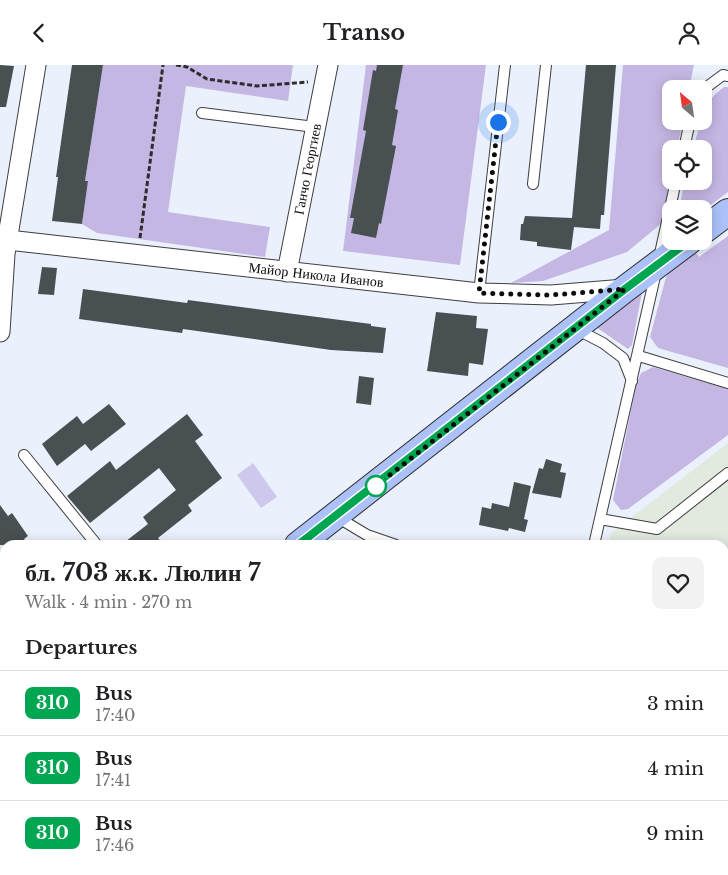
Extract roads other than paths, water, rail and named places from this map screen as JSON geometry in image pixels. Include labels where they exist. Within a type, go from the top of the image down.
[{"type":"main road","points":[[712,225],[728,213]]},
{"type":"main road","points":[[305,540],[677,250]]},
{"type":"street","points":[[0,332],[8,240],[36,65]]},
{"type":"street","name":"Ганчо Георгиев","points":[[286,272],[326,74]]},
{"type":"street","name":"Майор Никола Иванов","points":[[8,240],[479,293],[551,295],[625,289]]},
{"type":"lane","points":[[479,293],[505,65]]},
{"type":"lane","points":[[533,184],[546,65]]},
{"type":"lane","points":[[712,83],[723,75],[728,75]]},
{"type":"lane","points":[[202,113],[315,127]]},
{"type":"lane","points":[[595,540],[674,190]]},
{"type":"lane","points":[[575,328],[603,343],[624,358],[632,382]]},
{"type":"lane","points":[[638,356],[728,383]]},
{"type":"lane","points":[[24,455],[93,540]]},
{"type":"lane","points":[[600,519],[657,529],[728,473]]},
{"type":"lane","points":[[336,516],[367,535],[382,540]]}]
